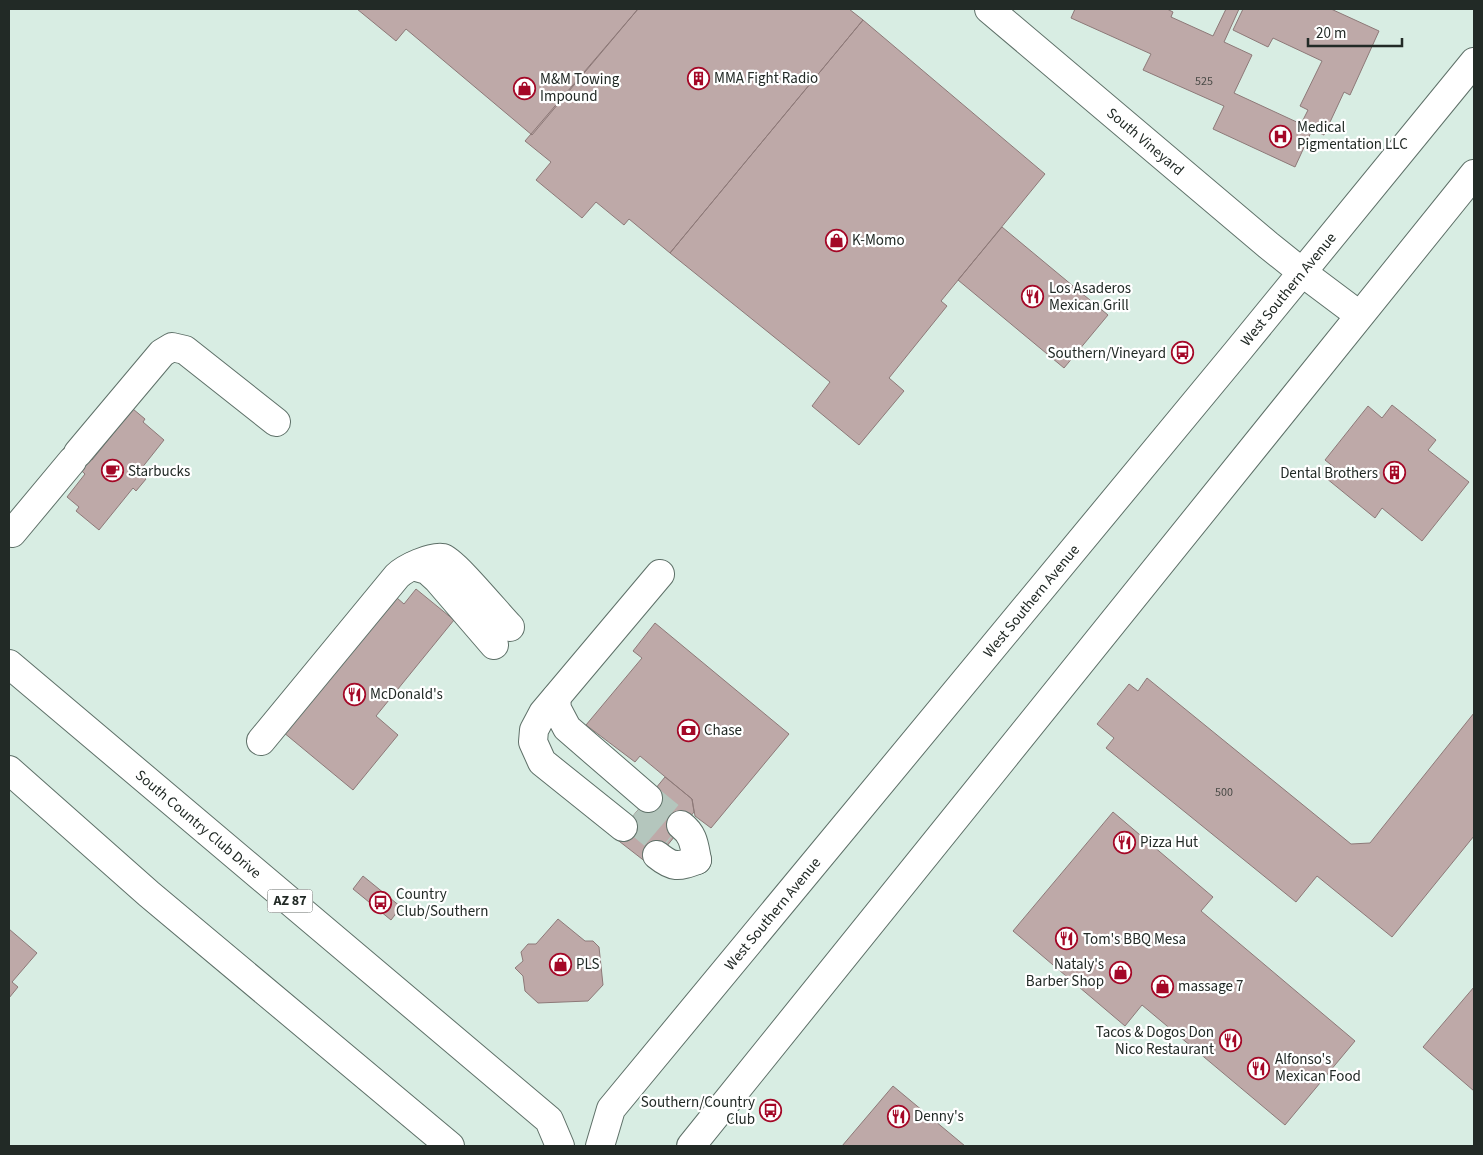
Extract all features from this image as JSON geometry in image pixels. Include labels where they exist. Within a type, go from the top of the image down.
[{"type":"main road","name":"South Vineyard","points":[[989,9],[1303,273],[1359,316]]},
{"type":"main road","name":"West Southern Avenue","points":[[600,1146],[611,1109],[1303,273],[1474,62]]},
{"type":"main road","points":[[691,1146],[1474,174]]},
{"type":"main road","points":[[12,533],[162,354],[172,347],[185,350],[276,422]]},
{"type":"main road","points":[[261,741],[403,569],[434,558],[444,558],[457,568],[502,636]]},
{"type":"main road","points":[[550,706],[557,709],[566,728],[634,814],[542,762],[533,742],[534,730],[550,706],[660,574]]},
{"type":"main road","name":"South Country Club Drive","points":[[9,664],[549,1120],[560,1146]]},
{"type":"main road","points":[[9,770],[149,894],[450,1146]]},
{"type":"main road","points":[[689,831],[697,860],[681,866],[666,862],[668,842],[689,831]]},
{"type":"building","name":"M&M Towing Impound","points":[[357,9],[638,9],[532,135],[406,29],[396,41]]},
{"type":"building","name":"MMA Fight Radio","points":[[638,9],[849,9],[863,20],[670,253],[629,219],[624,225],[596,202],[582,218],[536,180],[551,162],[525,141]]},
{"type":"building","points":[[1075,9],[1167,9],[1173,12],[1171,17],[1213,36],[1226,9],[1239,9],[1224,42],[1252,55],[1234,93],[1301,124],[1308,110],[1300,106],[1322,61],[1273,38],[1268,47],[1233,30],[1243,9],[1331,9],[1379,31],[1350,95],[1344,92],[1324,135],[1312,130],[1295,167],[1213,129],[1224,106],[1143,70],[1151,54],[1071,18]]},
{"type":"building","name":"K-Momo","points":[[863,20],[1045,174],[941,301],[947,306],[889,378],[904,391],[859,445],[812,406],[830,382],[670,253]]},
{"type":"building","name":"Los Asaderos Mexican Grill","points":[[1002,227],[1108,315],[1064,368],[958,280]]},
{"type":"building","name":"Dental Brothers","points":[[1392,405],[1436,440],[1428,450],[1469,482],[1422,541],[1382,508],[1375,518],[1326,478],[1335,468],[1325,460],[1368,406],[1382,418]]},
{"type":"building","name":"Starbucks","points":[[133,409],[145,419],[143,422],[164,440],[141,469],[146,473],[143,476],[146,479],[136,491],[133,488],[99,530],[76,511],[79,507],[67,497],[85,474],[61,452],[67,445],[92,460]]},
{"type":"building","name":"McDonald's","points":[[416,589],[454,620],[376,716],[398,735],[353,790],[283,732],[397,598],[404,604]]},
{"type":"building","name":"Chase","points":[[655,623],[789,734],[711,828],[695,816],[692,799],[640,756],[635,762],[586,725],[642,658],[633,651]]},
{"type":"building","points":[[1147,678],[1351,844],[1370,843],[1474,713],[1474,836],[1392,937],[1317,876],[1296,902],[1106,748],[1114,738],[1097,724],[1129,684],[1138,691]]},
{"type":"building","points":[[665,777],[692,799],[694,812],[651,866],[615,838]]},
{"type":"building","points":[[1113,812],[1213,897],[1201,911],[1355,1041],[1285,1125],[1142,1005],[1125,1026],[1013,931]]},
{"type":"building","points":[[363,876],[401,907],[391,920],[353,889]]},
{"type":"building","name":"PLS","points":[[558,919],[585,941],[593,941],[599,947],[603,985],[588,1001],[538,1003],[525,991],[523,976],[515,968],[523,961],[521,952],[528,944],[536,944]]},
{"type":"building","points":[[9,929],[37,953],[12,982],[18,987],[9,998]]},
{"type":"building","points":[[1474,987],[1474,1091],[1423,1047]]},
{"type":"building","name":"Denny's","points":[[893,1086],[965,1146],[842,1146]]},
{"type":"tunnel","points":[[648,798],[681,825]]},
{"type":"tunnel","points":[[632,817],[665,845]]},
{"type":"place","name":"MMA Fight Radio","points":[[698,78]]},
{"type":"place","name":"M&M Towing Impound","points":[[524,88]]},
{"type":"place","name":"Medical Pigmentation LLC","points":[[1281,136]]},
{"type":"place","name":"K-Momo","points":[[836,240]]},
{"type":"place","name":"Los Asaderos Mexican Grill","points":[[1033,297]]},
{"type":"place","name":"Southern/Vineyard","points":[[1182,353]]},
{"type":"place","name":"Starbucks","points":[[112,471]]},
{"type":"place","name":"Dental Brothers","points":[[1394,473]]},
{"type":"place","name":"McDonald's","points":[[354,694]]},
{"type":"place","name":"Chase","points":[[688,730]]},
{"type":"place","name":"Pizza Hut","points":[[1124,842]]},
{"type":"place","name":"Country Club/Southern","points":[[380,903]]},
{"type":"place","name":"Tom's BBQ Mesa","points":[[1067,939]]},
{"type":"place","name":"PLS","points":[[560,964]]},
{"type":"place","name":"Nataly's Barber Shop","points":[[1120,973]]},
{"type":"place","name":"massage 7","points":[[1162,986]]},
{"type":"place","name":"Tacos & Dogos Don Nico Restaurant","points":[[1230,1041]]},
{"type":"place","name":"Alfonso's Mexican Food","points":[[1259,1068]]},
{"type":"place","name":"Southern/Country Club","points":[[771,1111]]},
{"type":"place","name":"Denny's","points":[[898,1116]]}]
